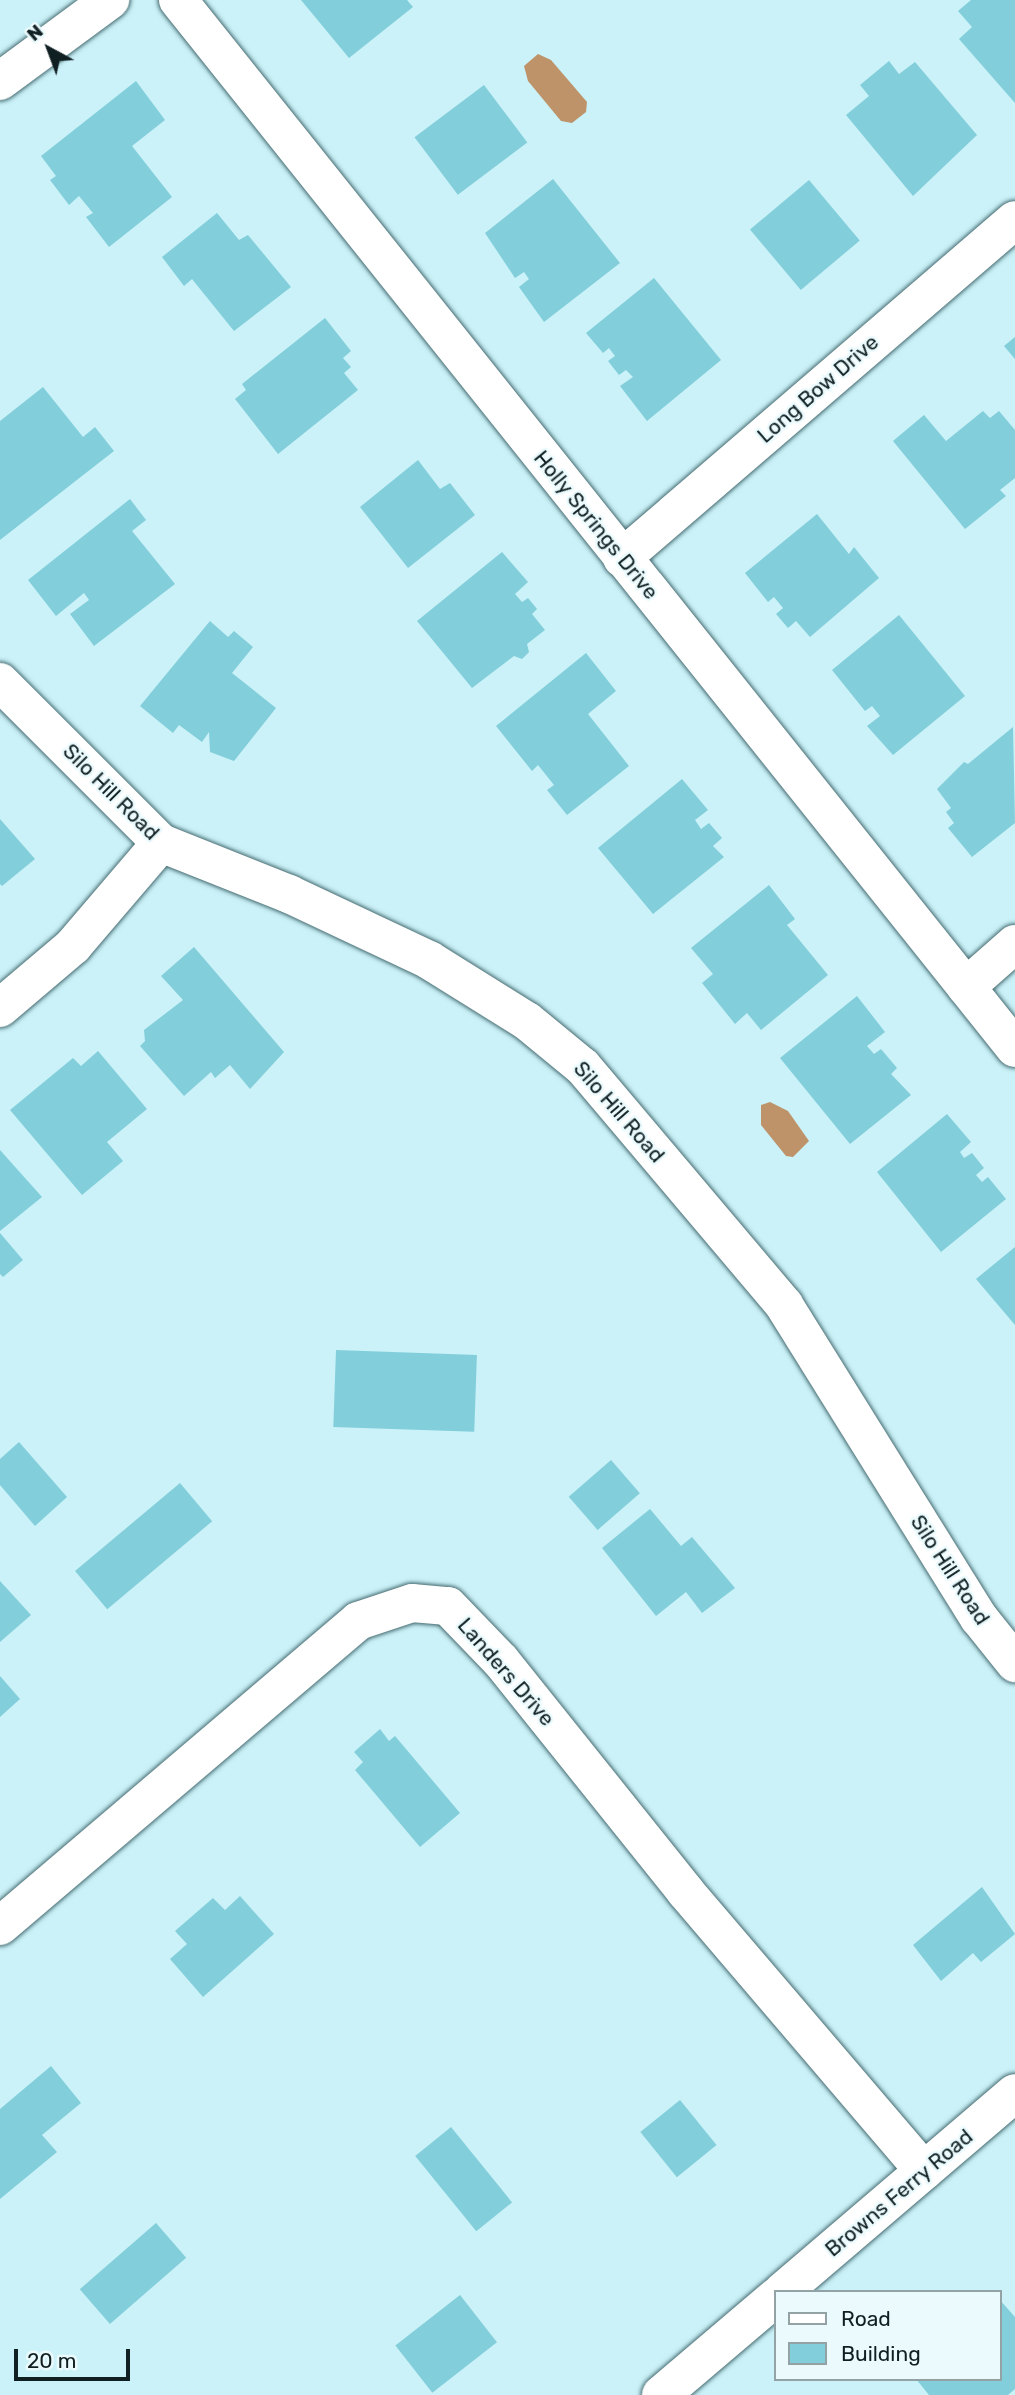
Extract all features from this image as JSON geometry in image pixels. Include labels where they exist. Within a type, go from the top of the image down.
[{"type":"street","points":[[0,81],[110,0]]},
{"type":"street","name":"Holly Springs Drive","points":[[178,0],[1015,1048]]},
{"type":"street","name":"Long Bow Drive","points":[[622,558],[1015,220]]},
{"type":"street","name":"Silo Hill Road","points":[[0,682],[161,843],[289,894],[429,960],[527,1021],[583,1067],[784,1305],[978,1618],[1015,1663]]},
{"type":"street","points":[[0,1008],[73,946],[161,843]]},
{"type":"street","points":[[966,987],[1015,944]]},
{"type":"street","name":"Landers Drive","points":[[0,1926],[358,1621],[412,1603],[448,1606],[501,1661],[685,1891],[925,2171]]},
{"type":"street","name":"Browns Ferry Road","points":[[784,2290],[1015,2093]]},
{"type":"street","points":[[661,2395],[774,2299]]},
{"type":"shaded area","points":[[538,54],[551,60],[587,102],[586,112],[572,123],[561,121],[528,81],[524,66]]},
{"type":"shaded area","points":[[770,1102],[788,1111],[809,1141],[793,1157],[786,1156],[761,1125],[761,1105]]},
{"type":"building","points":[[301,0],[407,0],[413,7],[349,58]]},
{"type":"building","points":[[971,0],[1015,0],[1015,103],[959,39],[972,27],[958,11]]},
{"type":"building","points":[[889,61],[899,74],[915,62],[977,135],[913,196],[846,115],[869,96],[860,85]]},
{"type":"building","points":[[136,81],[165,120],[132,146],[172,197],[109,247],[86,217],[93,213],[79,196],[69,205],[50,180],[56,176],[41,156]]},
{"type":"building","points":[[484,85],[527,143],[458,195],[415,137]]},
{"type":"building","points":[[553,179],[620,263],[544,322],[519,287],[529,279],[524,272],[515,278],[485,233]]},
{"type":"building","points":[[809,180],[860,241],[801,290],[750,229]]},
{"type":"building","points":[[217,213],[239,240],[248,235],[291,287],[234,331],[192,279],[184,286],[162,257]]},
{"type":"building","points":[[654,278],[721,360],[647,421],[620,386],[633,377],[626,370],[619,375],[608,361],[615,356],[609,348],[603,353],[586,333]]},
{"type":"building","points":[[325,318],[351,351],[343,358],[351,367],[344,373],[358,390],[278,454],[235,399],[246,390],[242,384]]},
{"type":"building","points":[[1015,337],[1015,359],[1004,346]]},
{"type":"building","points":[[43,387],[83,437],[95,427],[114,451],[0,540],[0,421]]},
{"type":"building","points":[[983,411],[990,418],[999,411],[1015,430],[1015,478],[1000,490],[1006,496],[965,529],[893,441],[924,415],[946,441]]},
{"type":"building","points":[[418,460],[440,489],[450,483],[475,515],[408,568],[360,507]]},
{"type":"building","points":[[130,499],[146,520],[132,531],[175,584],[94,646],[70,614],[89,600],[84,593],[56,616],[28,580]]},
{"type":"building","points":[[817,514],[849,554],[854,547],[879,578],[810,637],[796,621],[788,628],[776,614],[783,608],[774,597],[768,602],[745,573]]},
{"type":"building","points":[[502,552],[528,582],[515,594],[522,602],[528,598],[537,609],[532,614],[545,630],[527,644],[529,652],[522,659],[514,656],[472,688],[417,621]]},
{"type":"building","points":[[899,615],[965,696],[893,755],[867,726],[880,716],[872,706],[865,711],[832,670]]},
{"type":"building","points":[[210,621],[228,637],[234,631],[253,647],[232,673],[276,708],[234,761],[210,752],[209,732],[202,742],[179,725],[173,733],[140,706]]},
{"type":"building","points":[[586,653],[616,691],[588,714],[629,766],[567,815],[547,790],[554,785],[538,765],[532,771],[496,726]]},
{"type":"building","points":[[1013,727],[1015,823],[972,857],[948,828],[954,823],[946,812],[951,808],[937,789],[964,762],[968,764]]},
{"type":"building","points":[[682,779],[708,810],[695,820],[701,829],[709,823],[722,838],[713,846],[724,857],[653,914],[598,848]]},
{"type":"building","points":[[0,819],[35,859],[2,886],[0,884]]},
{"type":"building","points":[[769,885],[795,919],[787,925],[828,975],[761,1030],[747,1013],[735,1024],[702,983],[713,974],[691,948]]},
{"type":"building","points":[[194,947],[284,1052],[250,1089],[230,1065],[215,1078],[211,1072],[184,1096],[140,1046],[145,1041],[144,1030],[183,1000],[161,976]]},
{"type":"building","points":[[857,996],[885,1032],[867,1046],[874,1054],[881,1049],[897,1068],[891,1074],[911,1095],[850,1144],[780,1058]]},
{"type":"building","points":[[98,1051],[147,1109],[107,1142],[123,1161],[82,1195],[10,1110],[73,1058],[81,1066]]},
{"type":"building","points":[[947,1114],[971,1142],[960,1152],[964,1158],[972,1153],[984,1168],[976,1175],[982,1182],[988,1177],[1006,1199],[941,1252],[877,1172]]},
{"type":"building","points":[[0,1150],[42,1197],[0,1231]]},
{"type":"building","points":[[0,1233],[23,1260],[3,1277],[0,1274]]},
{"type":"building","points":[[1015,1247],[1015,1325],[976,1279]]},
{"type":"building","points":[[336,1350],[477,1355],[474,1432],[333,1427]]},
{"type":"building","points":[[19,1442],[67,1497],[35,1526],[0,1485],[0,1459]]},
{"type":"building","points":[[611,1460],[640,1493],[598,1530],[569,1497]]},
{"type":"building","points":[[180,1483],[212,1521],[107,1609],[75,1571]]},
{"type":"building","points":[[650,1509],[681,1546],[692,1537],[735,1588],[702,1613],[686,1592],[656,1616],[602,1548]]},
{"type":"building","points":[[0,1581],[31,1615],[0,1642]]},
{"type":"building","points":[[0,1676],[20,1699],[0,1717]]},
{"type":"building","points":[[380,1729],[389,1741],[395,1736],[460,1813],[420,1847],[355,1770],[363,1762],[354,1752]]},
{"type":"building","points":[[982,1887],[1015,1934],[981,1962],[973,1953],[941,1981],[913,1945]]},
{"type":"building","points":[[240,1896],[274,1934],[203,1997],[170,1959],[187,1944],[175,1931],[213,1898],[225,1910]]},
{"type":"building","points":[[51,2066],[81,2103],[42,2135],[57,2152],[0,2199],[0,2109]]},
{"type":"building","points":[[680,2100],[717,2145],[677,2177],[640,2132]]},
{"type":"building","points":[[451,2127],[512,2202],[476,2231],[415,2156]]},
{"type":"building","points":[[156,2223],[186,2258],[110,2324],[80,2289]]},
{"type":"building","points":[[460,2295],[497,2342],[432,2393],[395,2345]]},
{"type":"building","points":[[1001,2301],[1015,2317],[1015,2389],[1008,2395],[929,2395],[918,2381],[1001,2381]]}]
